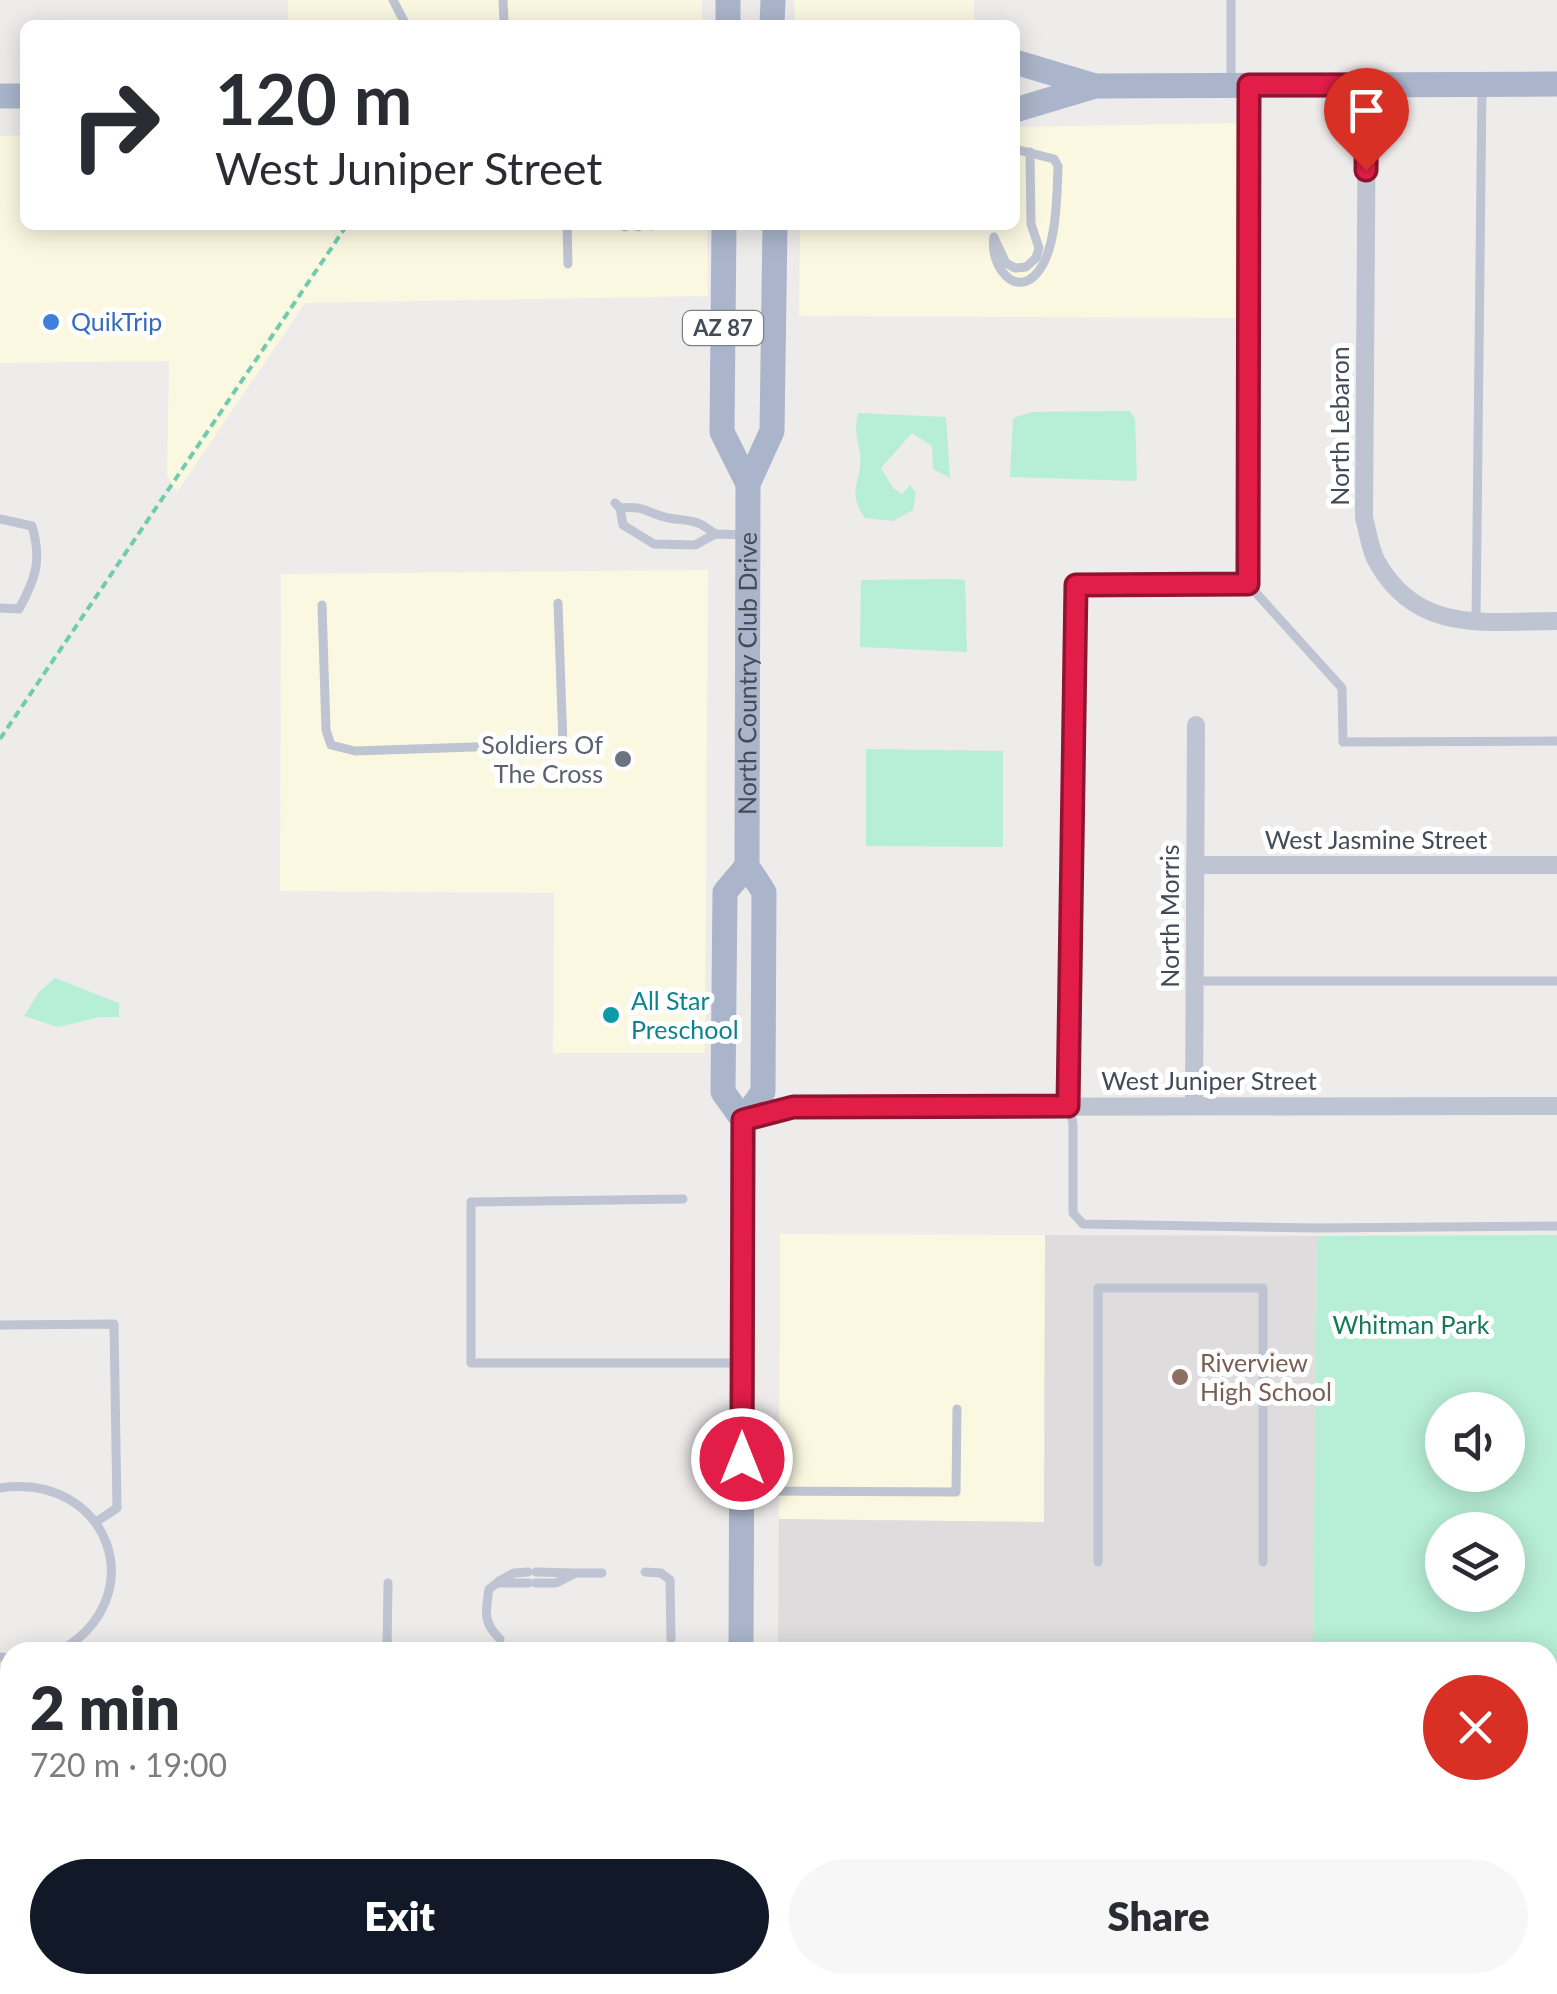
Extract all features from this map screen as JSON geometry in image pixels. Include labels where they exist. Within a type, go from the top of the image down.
[{"type":"main road","points":[[1020,64],[1095,86]]},
{"type":"main road","points":[[1020,108],[1095,86],[1557,84]]},
{"type":"main road","name":"North Country Club Drive","points":[[724,230],[722,432],[748,484]]},
{"type":"main road","name":"North Country Club Drive","points":[[741,1642],[743,1120],[762,1092],[764,1047],[764,892],[747,866],[748,484],[772,431],[775,230]]},
{"type":"main road","name":"North Country Club Drive","points":[[743,1120],[724,1092],[725,892],[747,866]]},
{"type":"street","name":"North Lebaron","points":[[1367,85],[1364,518],[1375,560],[1401,595],[1437,617],[1476,622],[1557,621]]},
{"type":"street","name":"North Morris","points":[[1194,1106],[1196,725]]},
{"type":"street","name":"West Jasmine Street","points":[[1195,865],[1557,865]]},
{"type":"street","name":"West Juniper Street","points":[[743,1120],[793,1107],[1557,1106]]},
{"type":"lane","points":[[1231,0],[1240,85],[1248,584],[1342,688],[1343,742],[1557,741]]},
{"type":"lane","points":[[1476,622],[1482,84]]},
{"type":"lane","points":[[1020,149],[1030,152],[1054,159],[1058,166],[1057,220],[1036,276],[1011,279],[1002,274],[992,252],[994,238],[1006,263],[1015,268],[1026,267],[1036,258],[1039,248],[1031,224],[1030,152]]},
{"type":"lane","points":[[568,230],[568,264]]},
{"type":"lane","points":[[715,534],[697,520],[666,518],[641,506],[618,505],[623,525],[654,544],[695,545],[715,534],[748,535]]},
{"type":"lane","points":[[0,519],[32,526],[39,550],[33,584],[19,609],[0,608]]},
{"type":"lane","points":[[1248,584],[1076,585],[1068,1106],[1072,1124],[1073,1213],[1083,1224],[1317,1228],[1557,1226]]},
{"type":"lane","points":[[322,605],[326,730],[331,745],[355,751],[562,744],[558,603]]},
{"type":"lane","points":[[1195,981],[1557,981]]},
{"type":"lane","points":[[683,1199],[471,1202],[472,1364],[742,1363]]},
{"type":"lane","points":[[1098,1562],[1098,1288],[1263,1288],[1263,1562]]},
{"type":"lane","points":[[0,1325],[114,1324],[117,1508],[96,1522]]},
{"type":"lane","points":[[742,1491],[956,1492],[957,1410]]},
{"type":"lane","points":[[0,1488],[28,1484],[54,1490],[77,1503],[96,1522],[108,1546],[112,1572],[96,1622],[78,1642]]},
{"type":"lane","points":[[645,1572],[661,1573],[670,1580],[670,1639]]},
{"type":"lane","points":[[500,1639],[489,1628],[486,1611],[489,1588],[497,1582],[532,1578],[556,1583],[576,1573],[602,1573]]},
{"type":"lane","points":[[387,1642],[388,1582]]},
{"type":"path","points":[[0,739],[344,230]]},
{"type":"shaded area","points":[[288,0],[702,0],[702,20],[288,20]]},
{"type":"shaded area","points":[[794,0],[974,0],[974,20],[795,20]]},
{"type":"shaded area","points":[[1238,123],[1237,318],[799,316],[800,230],[1020,230],[1020,127]]},
{"type":"shaded area","points":[[20,135],[20,230],[707,230],[708,296],[305,303],[177,492],[167,475],[169,361],[0,363],[0,136]]},
{"type":"shaded area","points":[[708,570],[705,1053],[553,1053],[554,893],[280,891],[281,574]]},
{"type":"shaded area","points":[[780,1234],[1045,1235],[1044,1522],[779,1519]]},
{"type":"shaded area","name":"Riverview High School","points":[[1045,1235],[1317,1236],[1313,1642],[778,1642],[779,1519],[1044,1522]]},
{"type":"green space","points":[[1130,411],[1135,419],[1137,481],[1010,477],[1013,418],[1032,412]]},
{"type":"green space","points":[[858,413],[946,417],[950,478],[933,469],[932,446],[912,433],[881,468],[893,488],[902,494],[910,485],[916,493],[913,510],[893,521],[865,518],[856,500],[860,463]]},
{"type":"green space","points":[[861,580],[965,580],[967,652],[860,647]]},
{"type":"green space","points":[[866,749],[1003,751],[1003,847],[866,846]]},
{"type":"green space","points":[[55,978],[119,1003],[119,1017],[100,1017],[58,1027],[24,1016],[39,992]]},
{"type":"green space","name":"Whitman Park","points":[[1557,1235],[1557,1642],[1313,1642],[1317,1236]]},
{"type":"place","name":"QuikTrip","points":[[51,322]]},
{"type":"place","name":"Soldiers Of The Cross","points":[[623,759]]},
{"type":"place","name":"All Star Preschool","points":[[611,1015]]},
{"type":"place","name":"Riverview High School","points":[[1180,1377]]},
{"type":"route","points":[[742,1459],[743,1120],[793,1107],[1068,1106],[1076,585],[1248,584],[1249,85],[1367,85],[1366,170]]}]
